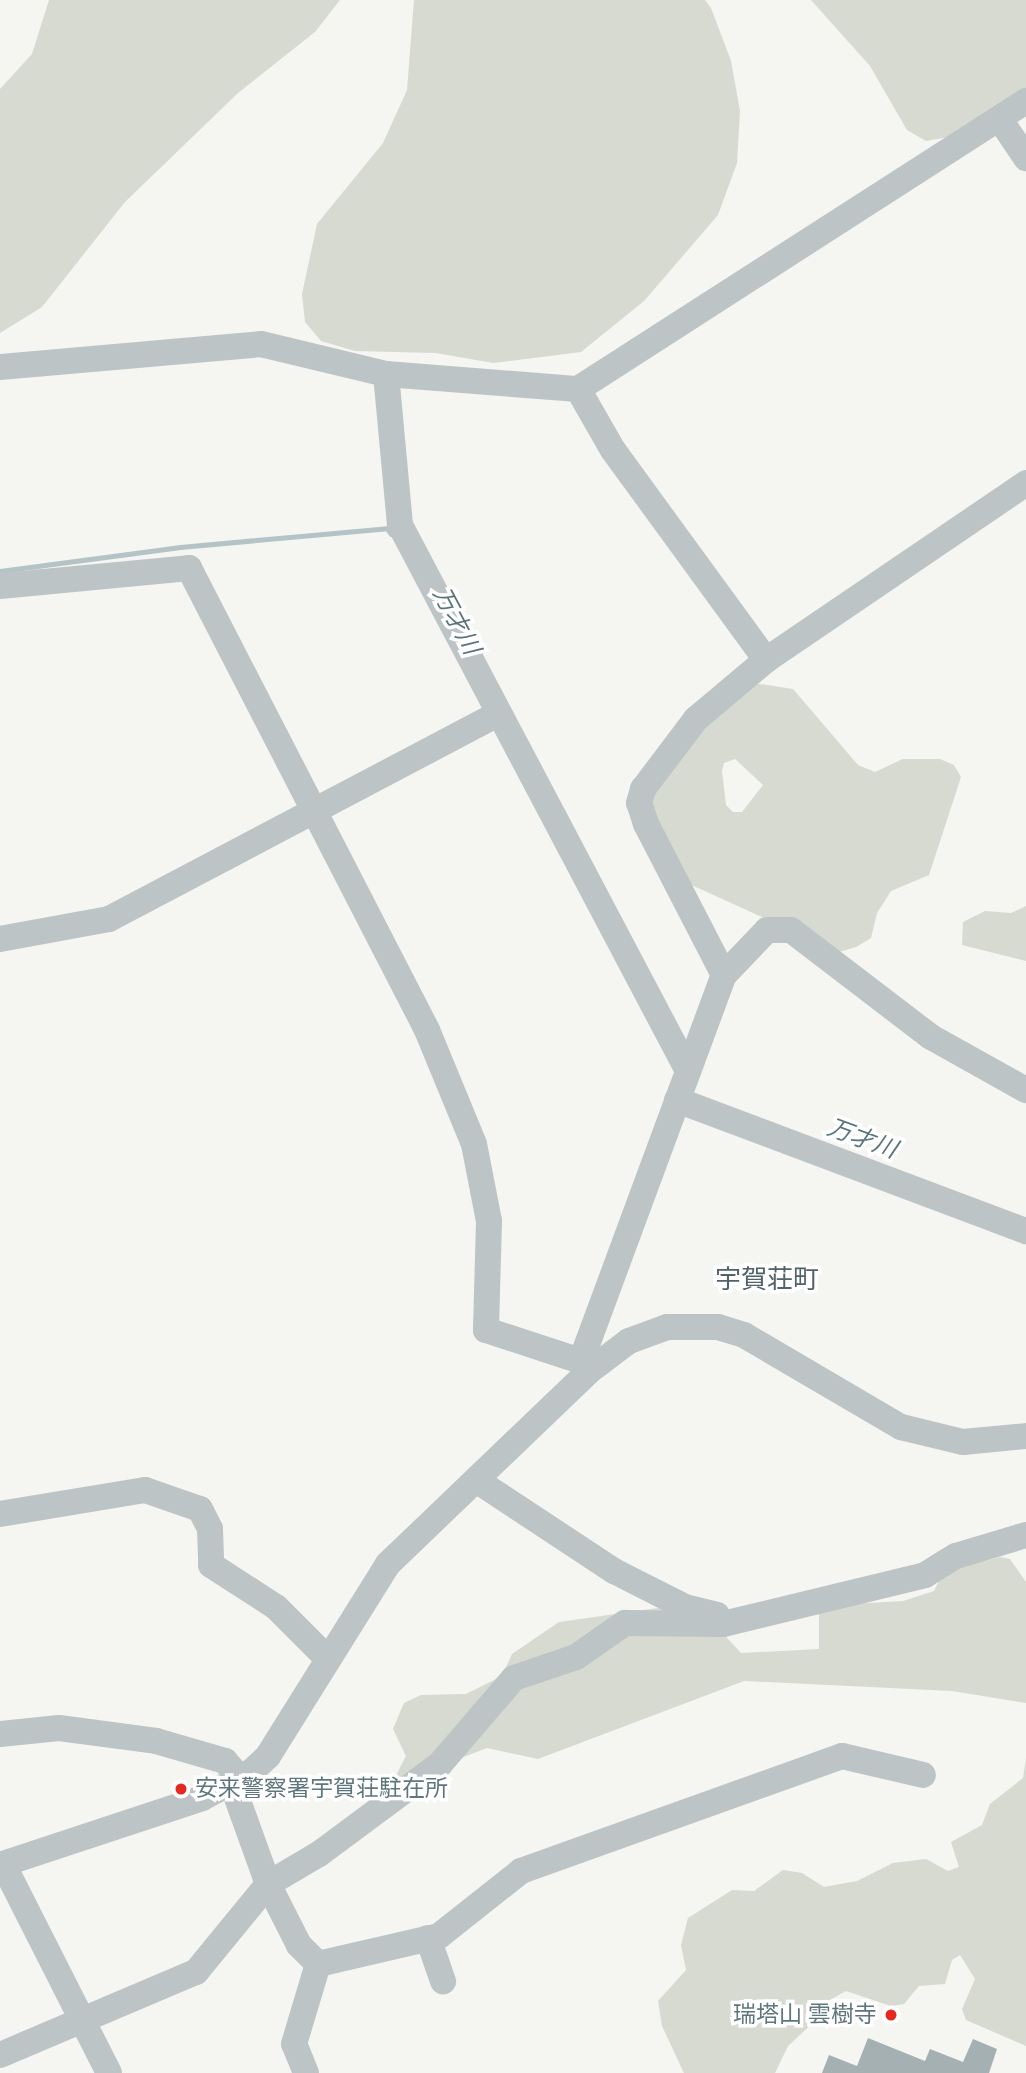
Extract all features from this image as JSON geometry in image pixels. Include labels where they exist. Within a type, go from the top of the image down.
[{"type":"street","points":[[0,367],[261,344],[386,374],[578,388],[1001,121],[1026,102]]},
{"type":"street","points":[[1001,121],[1026,158]]},
{"type":"street","points":[[386,374],[400,525],[491,717],[687,1069]]},
{"type":"street","points":[[578,388],[613,450],[766,660]]},
{"type":"street","points":[[724,975],[646,824],[639,799],[657,765],[696,719],[766,660],[1026,483]]},
{"type":"street","points":[[0,586],[189,568],[427,1030],[474,1144],[489,1221],[486,1330],[584,1367]]},
{"type":"street","points":[[0,939],[109,919],[491,717]]},
{"type":"street","points":[[584,1367],[687,1069],[724,975],[767,930],[791,930],[932,1037],[1026,1090]]},
{"type":"street","points":[[677,1100],[1026,1231]]},
{"type":"street","points":[[109,2073],[83,2015],[1,1864],[237,1782],[268,1756],[326,1657],[388,1564],[476,1480],[584,1367],[649,1333],[667,1327],[718,1327],[744,1335],[901,1427],[963,1442],[1026,1436]]},
{"type":"street","points":[[476,1480],[614,1572],[685,1607],[742,1615]]},
{"type":"street","points":[[0,1514],[145,1490],[200,1508],[210,1529],[211,1565],[276,1607],[326,1657]]},
{"type":"street","points":[[0,2055],[83,2015],[196,1972],[268,1884],[319,1854],[440,1764],[514,1678],[576,1657],[625,1623],[723,1624],[742,1615],[925,1575],[956,1556],[1026,1535]]},
{"type":"street","points":[[0,1734],[59,1728],[156,1741],[225,1761],[237,1782],[268,1884],[299,1945],[318,1964]]},
{"type":"street","points":[[318,1964],[428,1938],[521,1871],[842,1756],[923,1775]]},
{"type":"street","points":[[428,1938],[443,1982]]},
{"type":"street","points":[[306,2073],[294,2044],[318,1964]]},
{"type":"shaded area","points":[[49,0],[340,0],[315,32],[238,93],[125,202],[42,307],[0,333],[0,89],[32,54]]},
{"type":"shaded area","points":[[414,0],[705,0],[711,8],[731,61],[740,111],[737,163],[718,215],[644,301],[581,352],[493,363],[436,353],[355,351],[321,341],[305,322],[302,294],[317,224],[383,143],[407,90]]},
{"type":"shaded area","points":[[811,0],[1026,0],[1026,92],[966,134],[926,141],[907,130],[870,66]]},
{"type":"shaded area","points":[[753,683],[793,689],[858,765],[875,772],[903,759],[940,759],[954,765],[961,777],[929,875],[891,891],[877,913],[871,938],[856,947],[839,952],[687,883],[652,820],[653,792],[673,756]],"holes":[[[735,759],[763,785],[742,812],[733,812],[726,805],[722,771],[724,763]]]},
{"type":"shaded area","points":[[1026,906],[1026,961],[962,945],[963,922],[985,911],[1011,913]]},
{"type":"shaded area","points":[[1000,1557],[1010,1559],[1026,1582],[1026,1703],[952,1691],[744,1681],[538,1759],[487,1748],[391,1785],[406,1756],[393,1729],[404,1703],[421,1695],[466,1694],[502,1676],[512,1654],[559,1622],[672,1606],[691,1597],[710,1600],[716,1626],[741,1653],[819,1649],[819,1614],[833,1605],[903,1601],[934,1591],[941,1577],[960,1567]]},
{"type":"shaded area","points":[[1026,1759],[1026,2046],[966,2020],[962,2009],[975,1979],[960,1955],[952,1960],[945,1984],[919,1986],[904,2004],[891,2006],[846,1991],[824,2003],[814,2022],[788,2046],[775,2073],[684,2073],[662,2026],[658,2001],[686,1970],[681,1945],[688,1918],[732,1890],[754,1891],[783,1870],[802,1873],[824,1887],[857,1881],[893,1863],[926,1859],[948,1871],[959,1867],[951,1842],[982,1825],[990,1804],[1023,1778]]},
{"type":"building","points":[[868,2038],[925,2061],[930,2049],[963,2062],[973,2039],[997,2049],[989,2073],[822,2073],[829,2055],[857,2066]]},
{"type":"waterway","name":"万才川","points":[[0,571],[180,547],[387,528],[391,534]]},
{"type":"place","name":"安来警察署宇賀荘駐在所","points":[[181,1789]]},
{"type":"place","name":"瑞塔山 雲樹寺","points":[[891,2015]]},
{"type":"district","name":"宇賀荘町","points":[[767,1280]]}]
